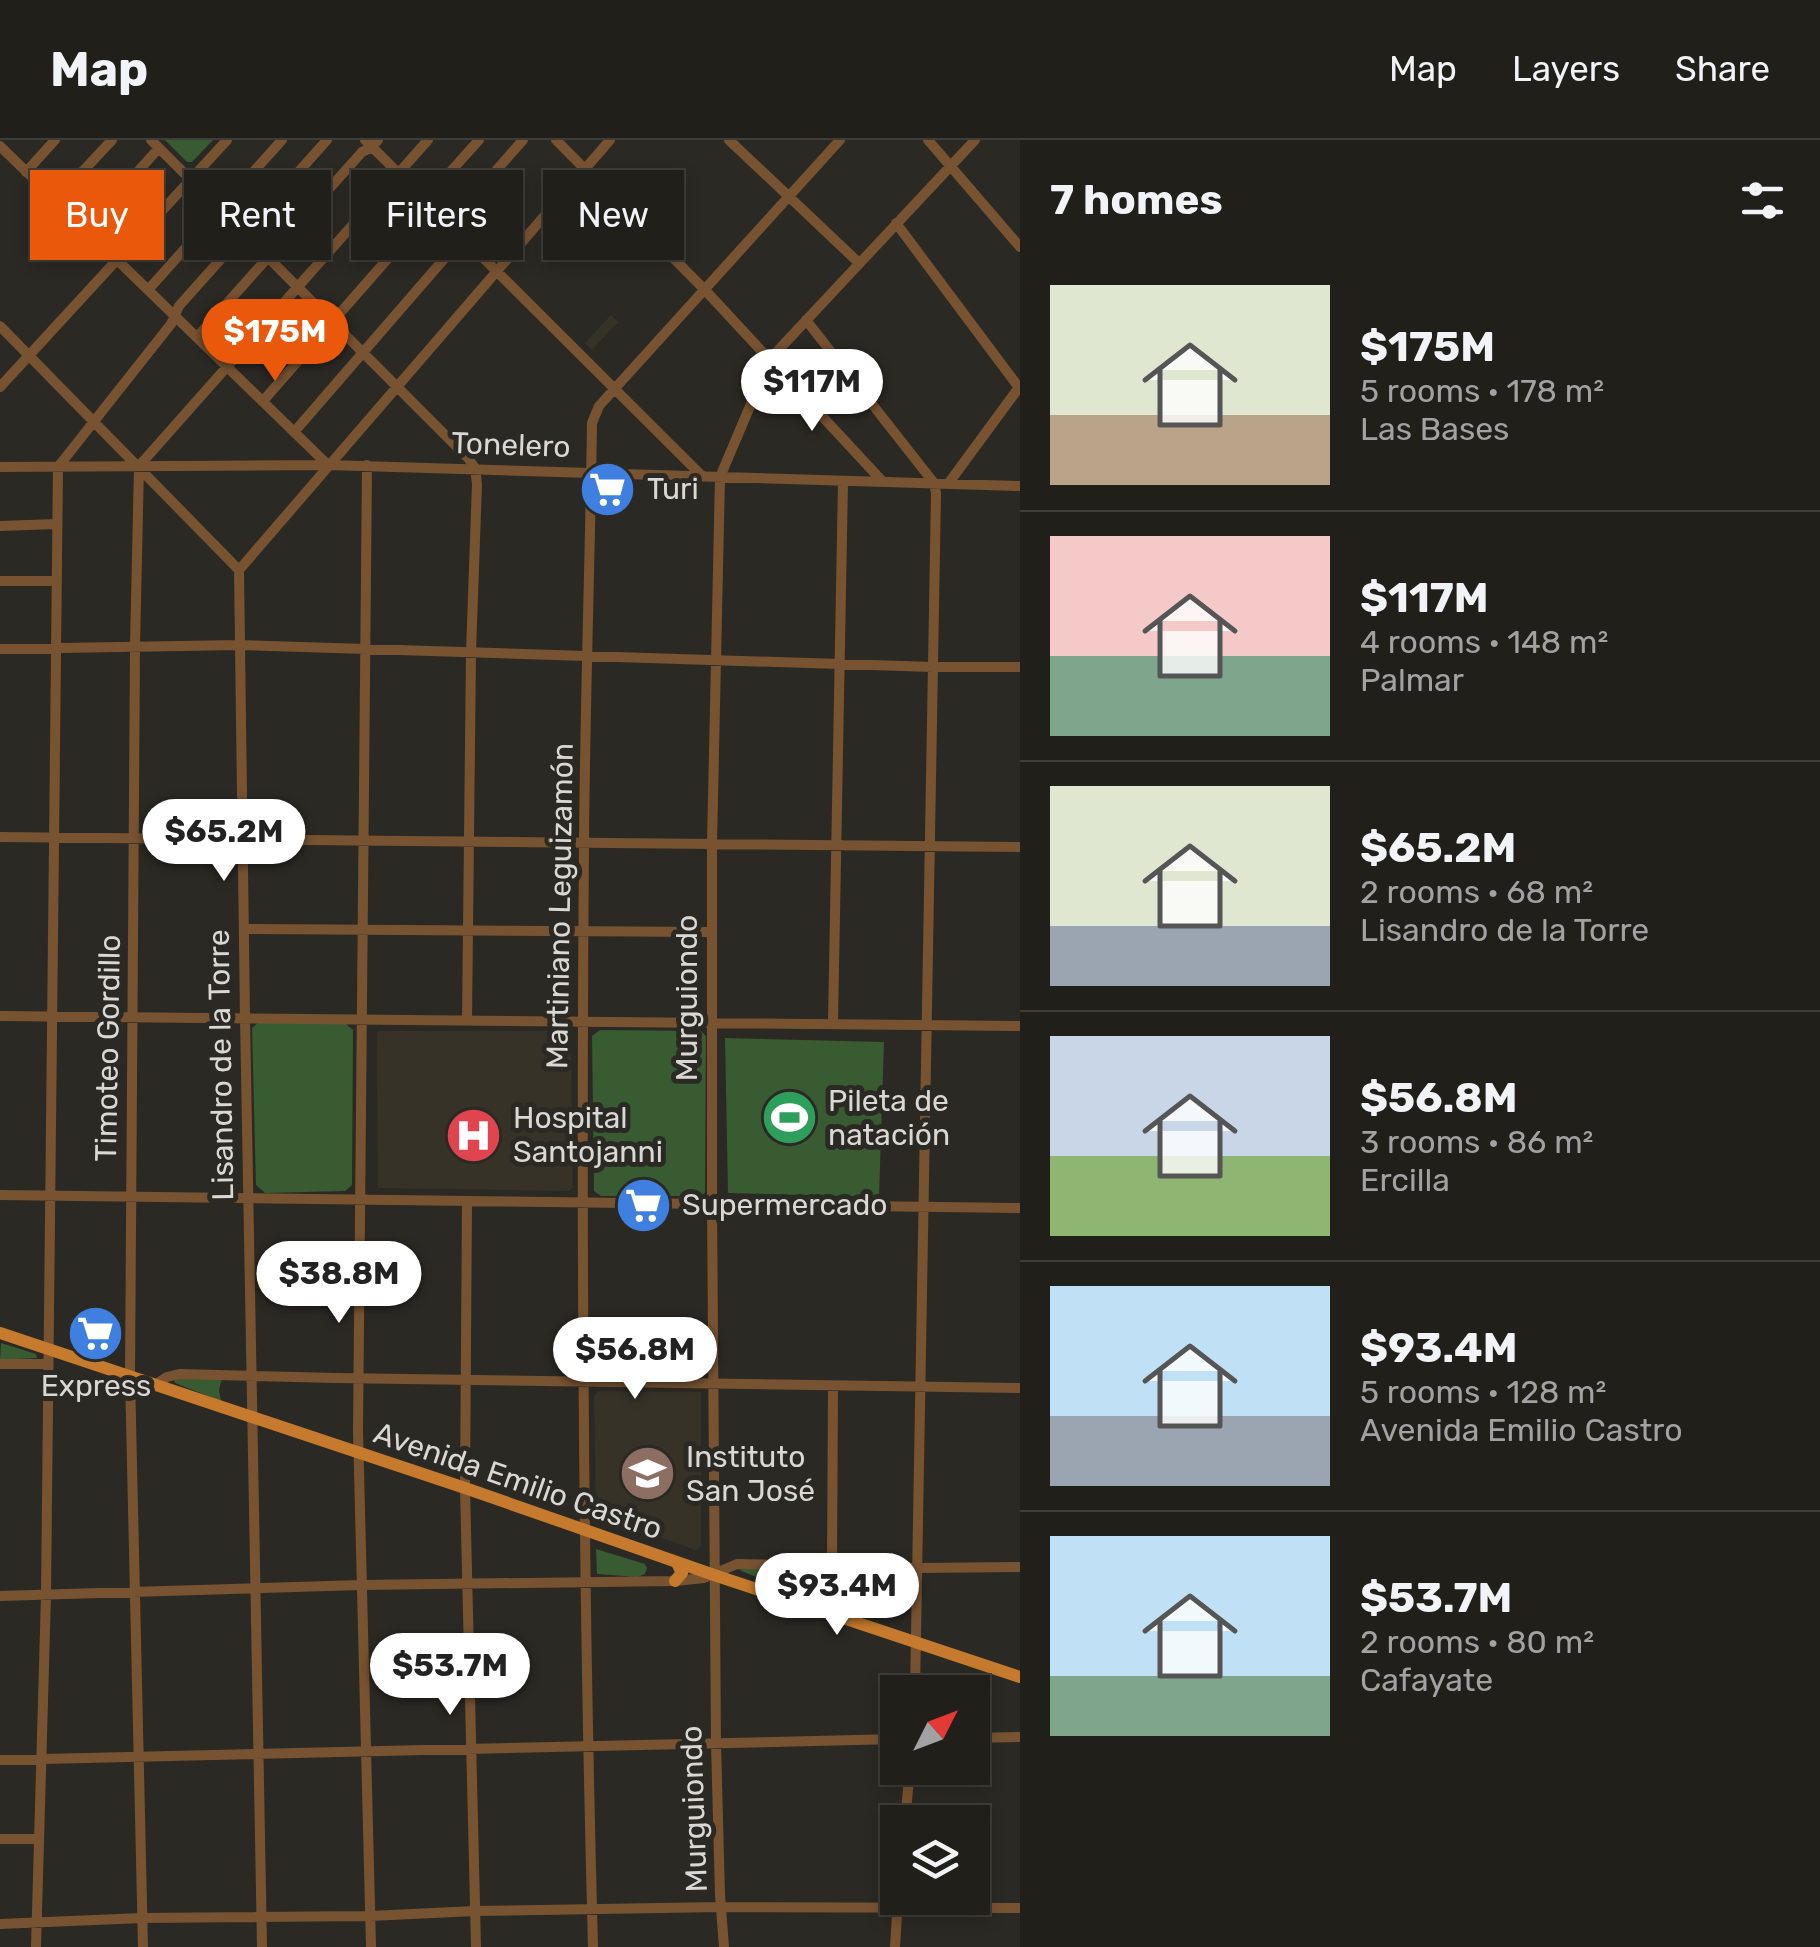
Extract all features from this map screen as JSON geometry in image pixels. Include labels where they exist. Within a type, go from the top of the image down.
[{"type":"main road","name":"Avenida Emilio Castro","points":[[0,1333],[47,1356],[155,1384],[1020,1676]]},
{"type":"main road","points":[[675,1581],[682,1573],[677,1562]]},
{"type":"street","points":[[26,172],[56,140]]},
{"type":"street","points":[[84,170],[112,140]]},
{"type":"street","points":[[200,170],[227,140]]},
{"type":"street","points":[[255,170],[282,140]]},
{"type":"street","points":[[300,170],[327,140]]},
{"type":"street","points":[[402,170],[428,140]]},
{"type":"street","points":[[456,170],[479,140]]},
{"type":"street","points":[[497,170],[524,140]]},
{"type":"street","points":[[556,140],[705,290],[883,482]]},
{"type":"street","points":[[0,326],[239,570],[610,140]]},
{"type":"street","points":[[728,140],[858,263]]},
{"type":"street","name":"Martiniano Leguizamón","points":[[593,1947],[583,1530],[584,842],[592,423],[594,414],[616,388],[840,140]]},
{"type":"street","points":[[928,140],[1020,247]]},
{"type":"street","name":"Murguiondo","points":[[724,1947],[716,1744],[712,1384],[712,844],[720,477],[770,359],[975,140]]},
{"type":"street","points":[[331,186],[371,142],[396,170]]},
{"type":"street","points":[[134,170],[155,144],[184,173]]},
{"type":"street","points":[[0,146],[30,176]]},
{"type":"street","points":[[164,209],[184,188]]},
{"type":"street","points":[[896,223],[1020,387],[948,484]]},
{"type":"street","points":[[139,466],[351,227]]},
{"type":"street","points":[[148,290],[184,250]]},
{"type":"street","points":[[0,388],[117,260],[328,465]]},
{"type":"street","points":[[36,1947],[46,1595],[58,468],[171,324],[179,306],[220,260]]},
{"type":"street","points":[[197,336],[264,260]]},
{"type":"street","points":[[272,260],[475,468],[467,1021]]},
{"type":"street","points":[[263,401],[383,260]]},
{"type":"street","points":[[295,431],[444,260]]},
{"type":"street","points":[[486,260],[702,477]]},
{"type":"street","points":[[806,320],[934,483],[936,493],[916,1675]]},
{"type":"street","name":"Tonelero","points":[[0,468],[328,465],[1020,486]]},
{"type":"street","name":"Timoteo Gordillo","points":[[139,466],[130,1376],[143,1947]]},
{"type":"street","points":[[367,466],[359,1453],[371,1947]]},
{"type":"street","points":[[833,1023],[843,481]]},
{"type":"street","points":[[0,526],[56,524]]},
{"type":"street","name":"Lisandro de la Torre","points":[[239,570],[262,1947]]},
{"type":"street","points":[[0,581],[55,581]]},
{"type":"street","points":[[0,649],[239,645],[1020,667]]},
{"type":"street","points":[[0,837],[1020,847]]},
{"type":"street","points":[[244,929],[712,932]]},
{"type":"street","points":[[0,1016],[1020,1026]]},
{"type":"street","points":[[0,1195],[1020,1208]]},
{"type":"street","points":[[467,1201],[465,1488],[476,1947]]},
{"type":"street","points":[[0,1364],[47,1356]]},
{"type":"street","points":[[155,1384],[178,1374],[1020,1388]]},
{"type":"street","points":[[832,1566],[833,1387]]},
{"type":"street","points":[[0,1596],[675,1581],[714,1575],[737,1564],[1020,1568]]},
{"type":"street","points":[[990,1738],[1020,1737]]},
{"type":"street","points":[[0,1760],[880,1739]]},
{"type":"street","points":[[0,1839],[39,1839]]},
{"type":"street","points":[[0,1924],[880,1902]]},
{"type":"street","points":[[990,1907],[1020,1908]]},
{"type":"street","points":[[895,1947],[896,1915]]},
{"type":"shaded area","points":[[611,315],[618,322],[592,350],[585,343]]},
{"type":"shaded area","name":"Hospital Santojanni","points":[[379,1031],[567,1031],[571,1035],[573,1187],[569,1191],[378,1188]]},
{"type":"shaded area","name":"Instituto San José","points":[[599,1391],[701,1392],[701,1546],[696,1550],[596,1514],[594,1395]]},
{"type":"green space","points":[[165,140],[213,140],[192,162],[187,162]]},
{"type":"green space","points":[[259,1022],[346,1024],[353,1030],[352,1185],[345,1191],[265,1193],[256,1185],[252,1028]]},
{"type":"green space","points":[[600,1030],[701,1031],[706,1036],[703,1196],[601,1196],[594,1191],[592,1036]]},
{"type":"green space","points":[[725,1038],[884,1042],[879,1197],[728,1193]]},
{"type":"green space","points":[[1,1343],[36,1354],[37,1358],[0,1360]]},
{"type":"green space","points":[[222,1378],[221,1401],[175,1383],[174,1379]]},
{"type":"green space","points":[[596,1549],[645,1564],[645,1574],[597,1574]]},
{"type":"green space","points":[[784,1569],[779,1586],[739,1570]]},
{"type":"water","name":"Pileta de natación","points":[[777,1101],[800,1101],[801,1135],[778,1135]]},
{"type":"place","name":"Turi","points":[[608,489]]},
{"type":"place","name":"Pileta de natación","points":[[789,1118]]},
{"type":"place","name":"Hospital Santojanni","points":[[474,1135]]},
{"type":"place","name":"Supermercado","points":[[643,1205]]},
{"type":"place","name":"Express","points":[[96,1333]]},
{"type":"place","name":"Instituto San José","points":[[647,1474]]}]
